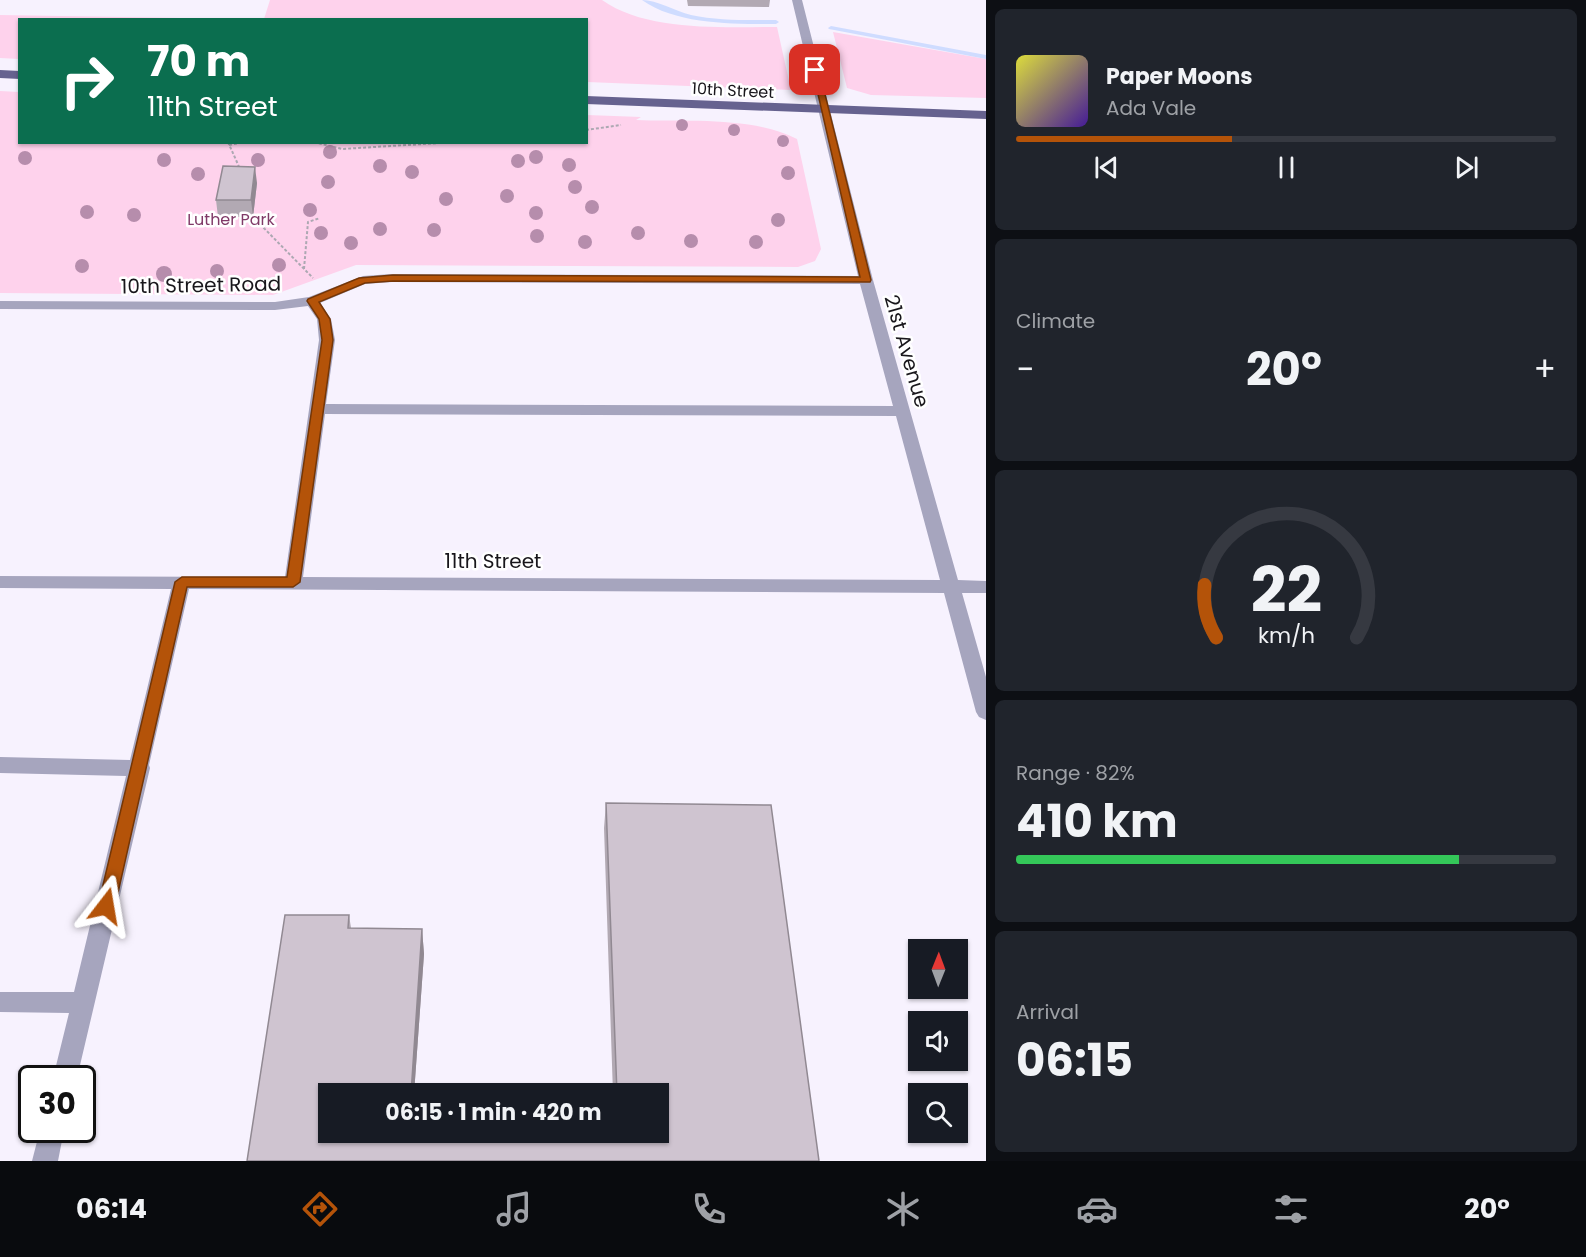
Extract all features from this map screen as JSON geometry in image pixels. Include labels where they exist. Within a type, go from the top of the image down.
[{"type":"main road","points":[[0,74],[18,75]]},
{"type":"main road","name":"10th Street","points":[[588,100],[986,116]]},
{"type":"street","name":"21st Avenue","points":[[798,0],[866,280],[986,712]]},
{"type":"street","name":"10th Street Road","points":[[0,305],[275,306],[312,301],[363,280],[393,278],[866,280]]},
{"type":"street","points":[[293,582],[327,340],[324,319],[312,301]]},
{"type":"street","points":[[317,409],[902,411]]},
{"type":"street","name":"11th Street","points":[[0,582],[986,588]]},
{"type":"street","points":[[68,1065],[140,768],[182,582]]},
{"type":"street","points":[[0,765],[140,768]]},
{"type":"street","points":[[0,1002],[83,1003]]},
{"type":"street","points":[[45,1161],[49,1143]]},
{"type":"path","points":[[588,130],[623,125]]},
{"type":"path","points":[[228,144],[243,174]]},
{"type":"path","points":[[322,144],[342,149],[423,144]]},
{"type":"path","points":[[253,217],[315,281]]},
{"type":"path","points":[[304,270],[308,222],[320,218]]},
{"type":"green space","points":[[270,0],[602,0],[641,18],[663,23],[710,27],[777,27],[791,90],[588,82],[588,18],[264,18]]},
{"type":"green space","points":[[0,15],[180,18],[18,18],[18,59],[0,58]]},
{"type":"green space","points":[[833,32],[986,59],[986,98],[871,95],[847,88]]},
{"type":"green space","name":"Luther Park","points":[[0,91],[18,92],[18,144],[588,144],[588,115],[641,117],[636,120],[740,123],[779,132],[797,139],[821,249],[815,261],[798,267],[356,265],[273,295],[0,293]]},
{"type":"building","points":[[223,166],[255,167],[251,200],[216,200]]},
{"type":"building","points":[[606,803],[771,805],[819,1161],[247,1161],[285,915],[349,915],[348,928],[422,929],[412,1083],[318,1083],[318,1143],[669,1143],[669,1083],[617,1083]]},
{"type":"waterway","points":[[645,0],[661,8],[709,20],[776,22]]},
{"type":"waterway","points":[[831,28],[986,57]]},
{"type":"route","points":[[106,906],[182,582],[293,582],[327,340],[324,319],[312,301],[343,286],[363,280],[393,278],[866,280],[815,70]]}]
